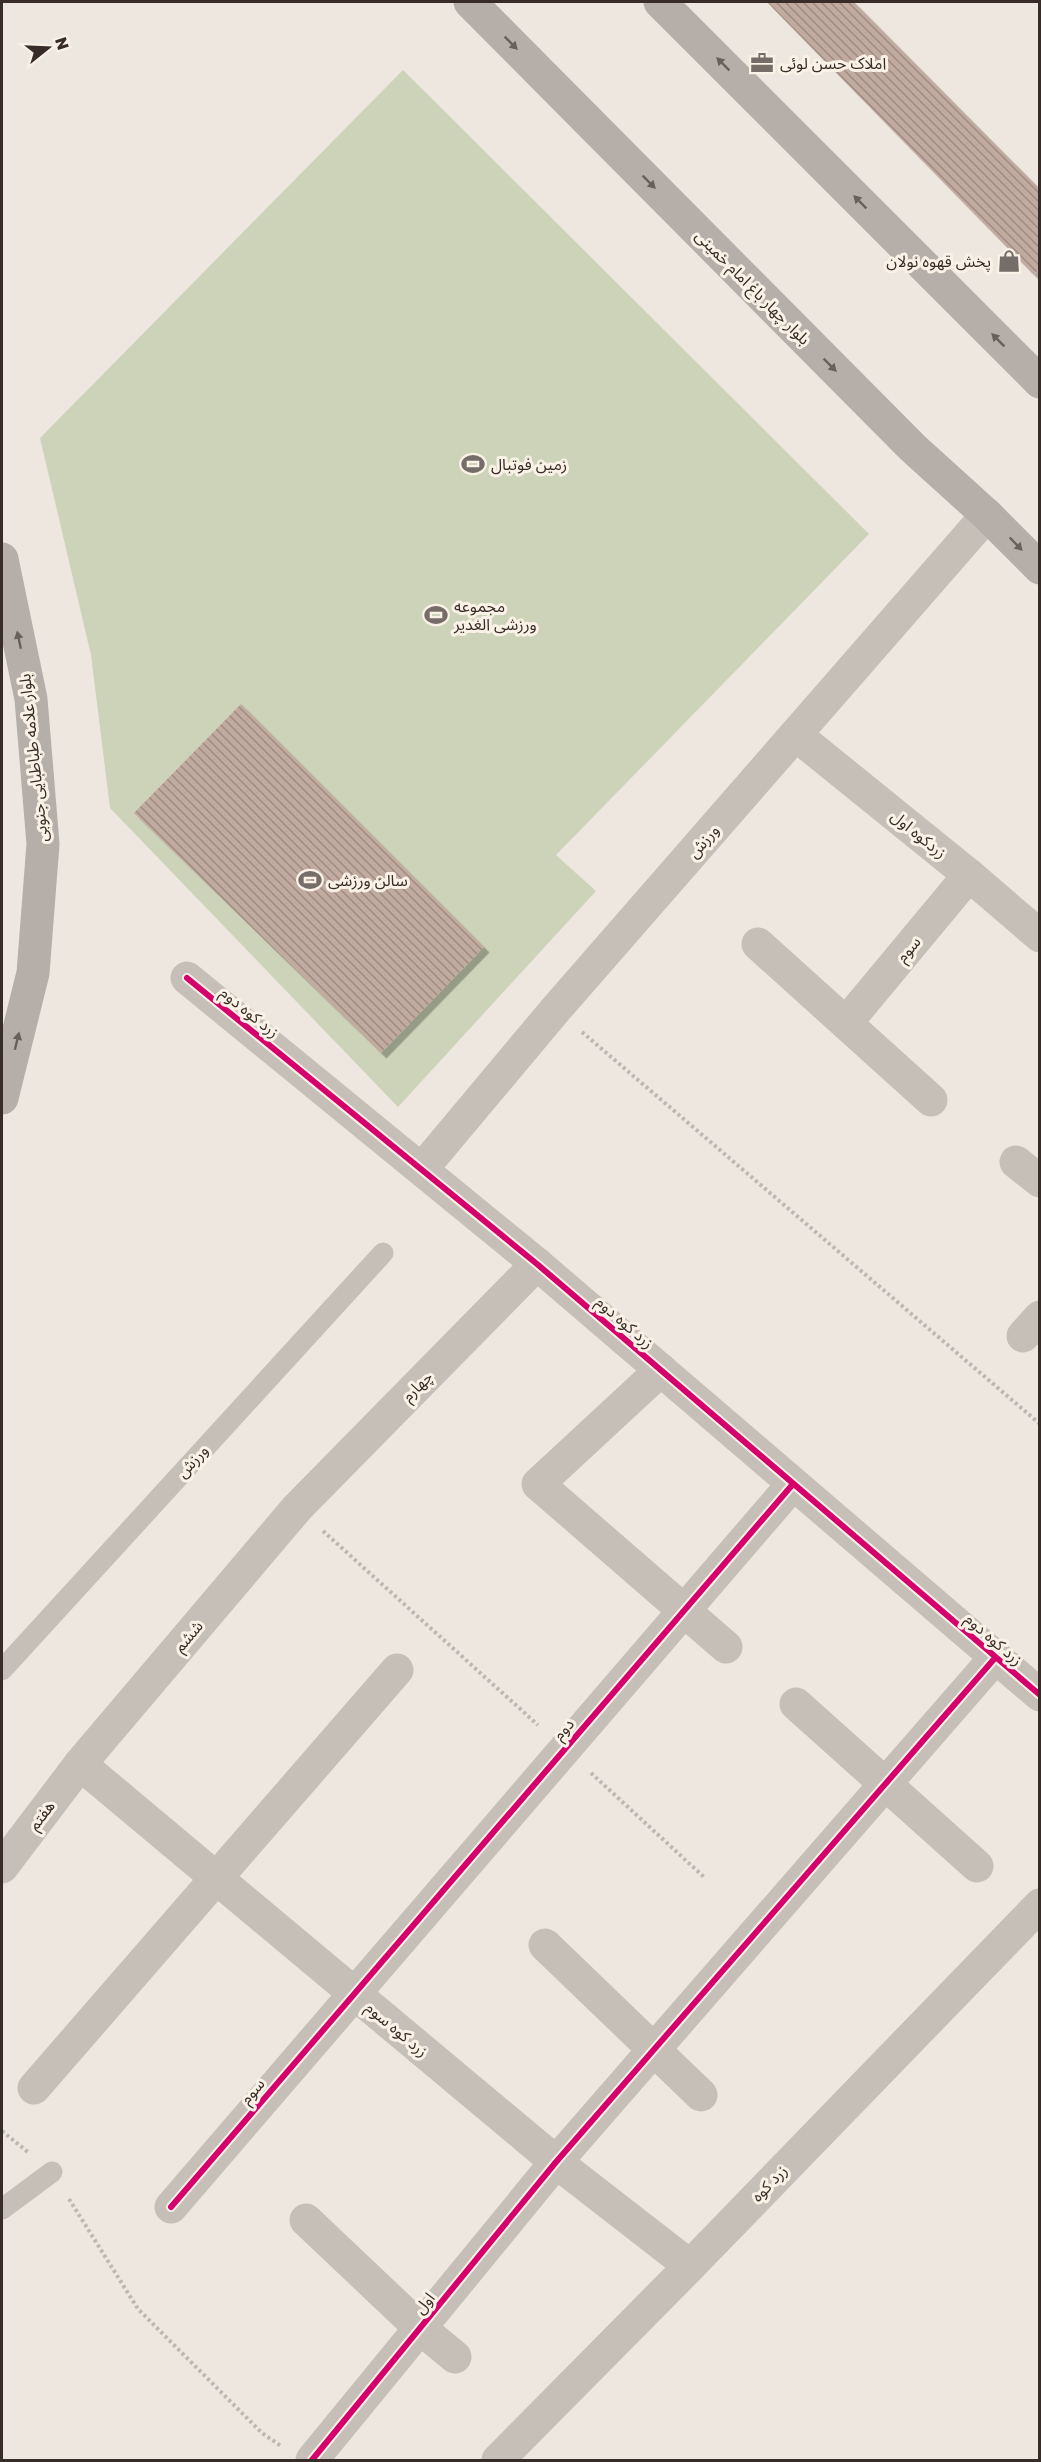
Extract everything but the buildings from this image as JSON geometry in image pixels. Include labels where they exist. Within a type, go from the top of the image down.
[{"type":"main road","name":"بلوار چهار باغ امام خمینی","points":[[470,2],[913,448],[987,515],[1040,568]]},
{"type":"main road","points":[[660,2],[1040,382]]},
{"type":"main road","name":"بلوار علامه طباطبایی جنوبی","points":[[2,560],[31,699],[44,843],[33,973],[2,1098]]},
{"type":"street","name":"ورزش","points":[[422,1169],[556,1009],[987,515]]},
{"type":"street","name":"زردکوه اول","points":[[796,735],[969,875],[1040,936]]},
{"type":"street","name":"سوم","points":[[846,1023],[969,875]]},
{"type":"street","points":[[758,944],[931,1100]]},
{"type":"street","name":"زرد کوه دوم","points":[[186,978],[537,1264],[1040,1695]]},
{"type":"street","name":"چهارم","points":[[297,1508],[537,1264]]},
{"type":"street","points":[[661,1370],[538,1484],[726,1647]]},
{"type":"street","name":"دوم","points":[[353,1993],[793,1484]]},
{"type":"street","name":"ششم","points":[[80,1764],[297,1508]]},
{"type":"street","points":[[555,2162],[995,1658]]},
{"type":"street","points":[[34,2088],[397,1670]]},
{"type":"street","points":[[796,1704],[977,1866]]},
{"type":"street","name":"هفتم","points":[[2,1867],[80,1764]]},
{"type":"street","name":"زرد کوه سوم","points":[[80,1764],[555,2162],[690,2266]]},
{"type":"street","name":"زرد کوه","points":[[498,2460],[690,2266],[1040,1905]]},
{"type":"street","points":[[545,1945],[701,2095]]},
{"type":"street","name":"سوم","points":[[171,2207],[353,1993]]},
{"type":"street","name":"اول","points":[[300,2455],[420,2328],[555,2162]]},
{"type":"street","points":[[306,2220],[420,2328],[455,2356]]},
{"type":"lane","name":"ورزش","points":[[2,1670],[384,1252]]},
{"type":"lane","points":[[2,2209],[52,2172]]},
{"type":"path","points":[[556,1009],[1040,1424]]},
{"type":"path","points":[[297,1508],[705,1878]]},
{"type":"path","points":[[2,2131],[52,2172],[138,2309],[262,2433],[300,2455]]},
{"type":"green space","name":"مجموعه ورزشی الغدیر","points":[[403,70],[869,534],[556,855],[596,891],[398,1107],[110,808],[91,655],[40,438]]},
{"type":"cycle path","points":[[187,978],[537,1264],[1040,1695]]},
{"type":"cycle path","points":[[171,2207],[793,1484]]},
{"type":"cycle path","points":[[312,2460],[556,2162],[995,1658]]},
{"type":"place","name":"املاک حسن لوئی","points":[[762,63]]},
{"type":"place","name":"پخش قهوه نولان","points":[[1009,261]]},
{"type":"place","name":"زمین فوتبال","points":[[473,464]]},
{"type":"place","name":"مجموعه ورزشی الغدیر","points":[[436,615]]},
{"type":"place","name":"سالن ورزشی","points":[[310,880]]}]
